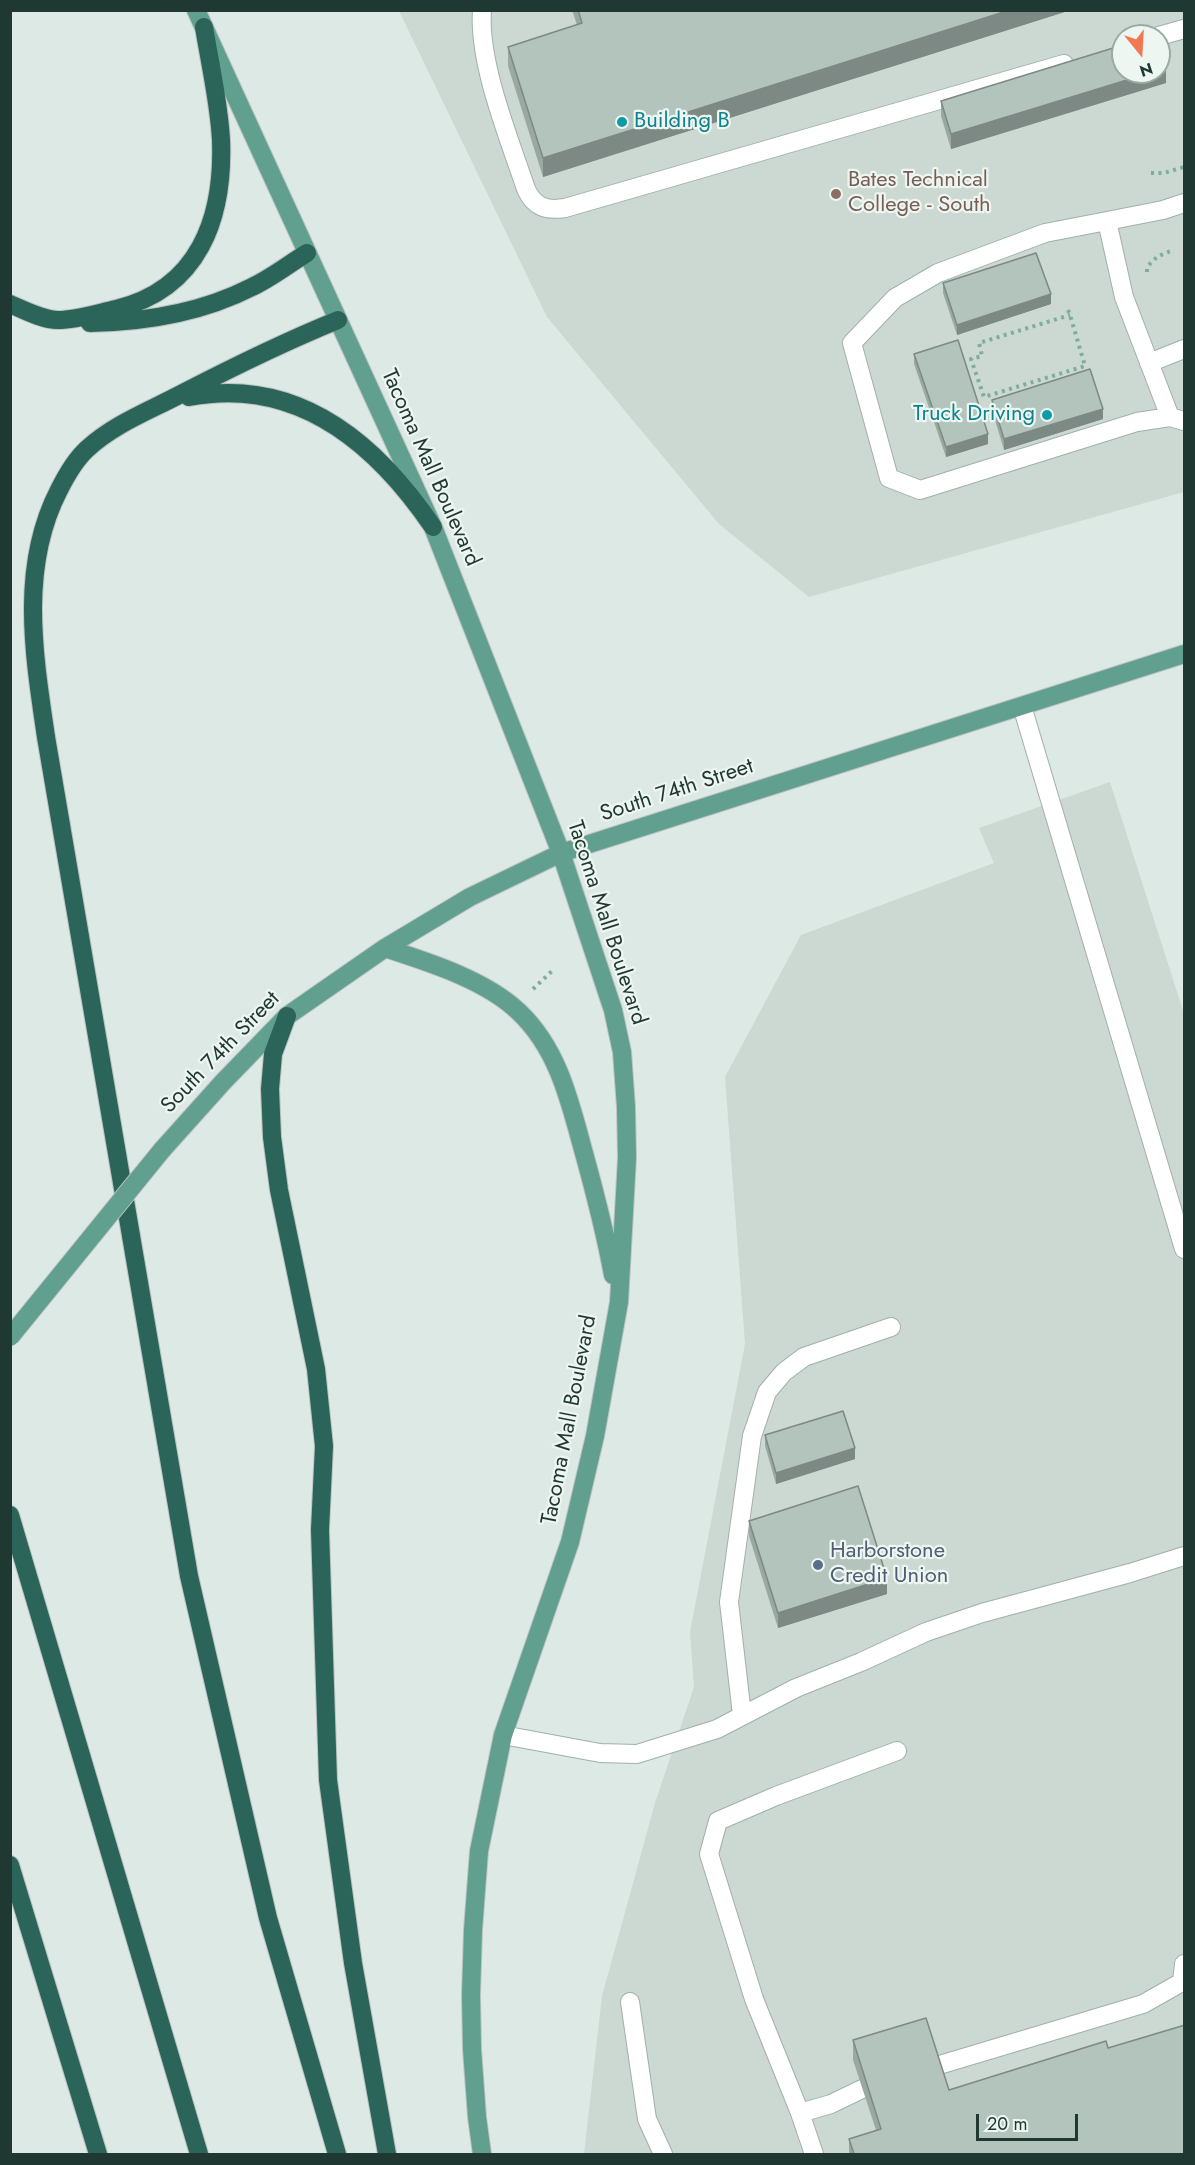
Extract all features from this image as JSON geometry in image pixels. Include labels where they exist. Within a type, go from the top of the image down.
[{"type":"highway","points":[[57,320],[120,308],[146,298],[169,285],[195,258],[218,196],[221,167],[217,102],[204,27]]},
{"type":"highway","points":[[10,304],[57,320],[90,323],[118,322],[196,308],[219,301],[253,287],[307,253]]},
{"type":"highway","points":[[337,2154],[268,1918],[189,1576],[88,989],[37,671],[33,614],[36,562],[53,502],[67,474],[84,451],[116,427],[253,357],[338,320]]},
{"type":"highway","points":[[150,411],[187,398],[210,393],[234,392],[262,396],[307,411],[330,422],[375,456],[395,476],[433,527]]},
{"type":"highway","points":[[287,1016],[273,1054],[270,1089],[272,1137],[279,1190],[316,1369],[324,1446],[320,1530],[328,1780],[353,1963],[387,2154]]},
{"type":"highway","points":[[10,1515],[199,2154]]},
{"type":"highway","points":[[10,1865],[98,2154]]},
{"type":"main road","name":"Tacoma Mall Boulevard","points":[[196,10],[433,527],[561,853],[613,1010],[622,1052],[627,1107],[627,1158],[619,1302],[595,1436],[570,1542],[503,1735],[479,1851],[472,1930],[472,2049],[482,2154]]},
{"type":"main road","name":"South 74th Street","points":[[10,1337],[162,1150],[287,1016],[385,948],[470,897],[561,853],[1185,654]]},
{"type":"main road","points":[[385,948],[439,965],[490,992],[519,1011],[537,1032],[553,1058],[568,1096],[603,1221],[619,1302]]},
{"type":"lane","points":[[482,10],[482,39],[485,53],[496,97],[526,189],[533,201],[543,208],[552,210],[1077,60]]},
{"type":"lane","points":[[1107,221],[1124,297],[1149,363],[1177,419],[1137,422],[920,490],[889,478],[852,343],[894,298],[938,273],[1045,233],[1163,210],[1185,203]]},
{"type":"lane","points":[[1149,363],[1185,349]]},
{"type":"lane","points":[[1022,706],[1185,1249]]},
{"type":"lane","points":[[742,1716],[729,1602],[752,1436],[767,1392],[784,1372],[804,1357],[891,1327]]},
{"type":"lane","points":[[503,1735],[600,1753],[637,1754],[717,1729],[796,1688],[861,1662],[926,1632],[982,1613],[1185,1556]]},
{"type":"lane","points":[[814,2154],[754,1999],[709,1854],[718,1821],[776,1796],[897,1751]]},
{"type":"lane","points":[[936,2066],[1143,2004],[1182,1982],[1185,1964]]},
{"type":"lane","points":[[630,2002],[647,2119],[663,2154]]},
{"type":"lane","points":[[800,2113],[831,2104],[862,2089]]},
{"type":"path","points":[[1151,173],[1164,173],[1185,167]]},
{"type":"path","points":[[1149,279],[1147,268],[1152,260],[1159,254],[1174,249]]},
{"type":"path","points":[[1069,313],[1085,366],[1061,374],[984,398],[971,359],[982,356],[979,343],[1069,313]]},
{"type":"path","points":[[1061,374],[1064,382]]},
{"type":"path","points":[[532,990],[552,971]]},
{"type":"shaded area","name":"Bates Technical College - South","points":[[399,11],[1184,11],[1184,492],[809,597],[719,524],[547,317]]},
{"type":"shaded area","points":[[1110,782],[1184,1014],[1184,2154],[584,2154],[602,1996],[655,1803],[694,1687],[690,1632],[745,1344],[725,1077],[801,935],[994,863],[979,828]]},
{"type":"building","name":"Building B","points":[[578,10],[1010,10],[543,158],[508,47],[582,23]]},
{"type":"building","points":[[1111,49],[1111,84],[1114,84],[951,134],[941,101]]},
{"type":"building","points":[[1036,253],[1051,294],[957,325],[943,283]]},
{"type":"building","points":[[958,340],[988,434],[946,447],[914,354]]},
{"type":"building","name":"Truck Driving","points":[[1090,369],[1103,409],[1004,439],[992,400]]},
{"type":"building","points":[[843,1411],[855,1448],[776,1473],[765,1435]]},
{"type":"building","name":"Harborstone Credit Union","points":[[858,1486],[887,1578],[778,1613],[749,1521]]},
{"type":"building","points":[[926,2018],[949,2090],[1106,2041],[1108,2048],[1185,2025],[1185,2154],[854,2154],[849,2139],[881,2129],[853,2040]]},
{"type":"place","name":"Building B","points":[[622,122]]},
{"type":"place","name":"Bates Technical College - South","points":[[836,194]]},
{"type":"place","name":"Truck Driving","points":[[1047,415]]},
{"type":"place","name":"Harborstone Credit Union","points":[[818,1565]]}]
